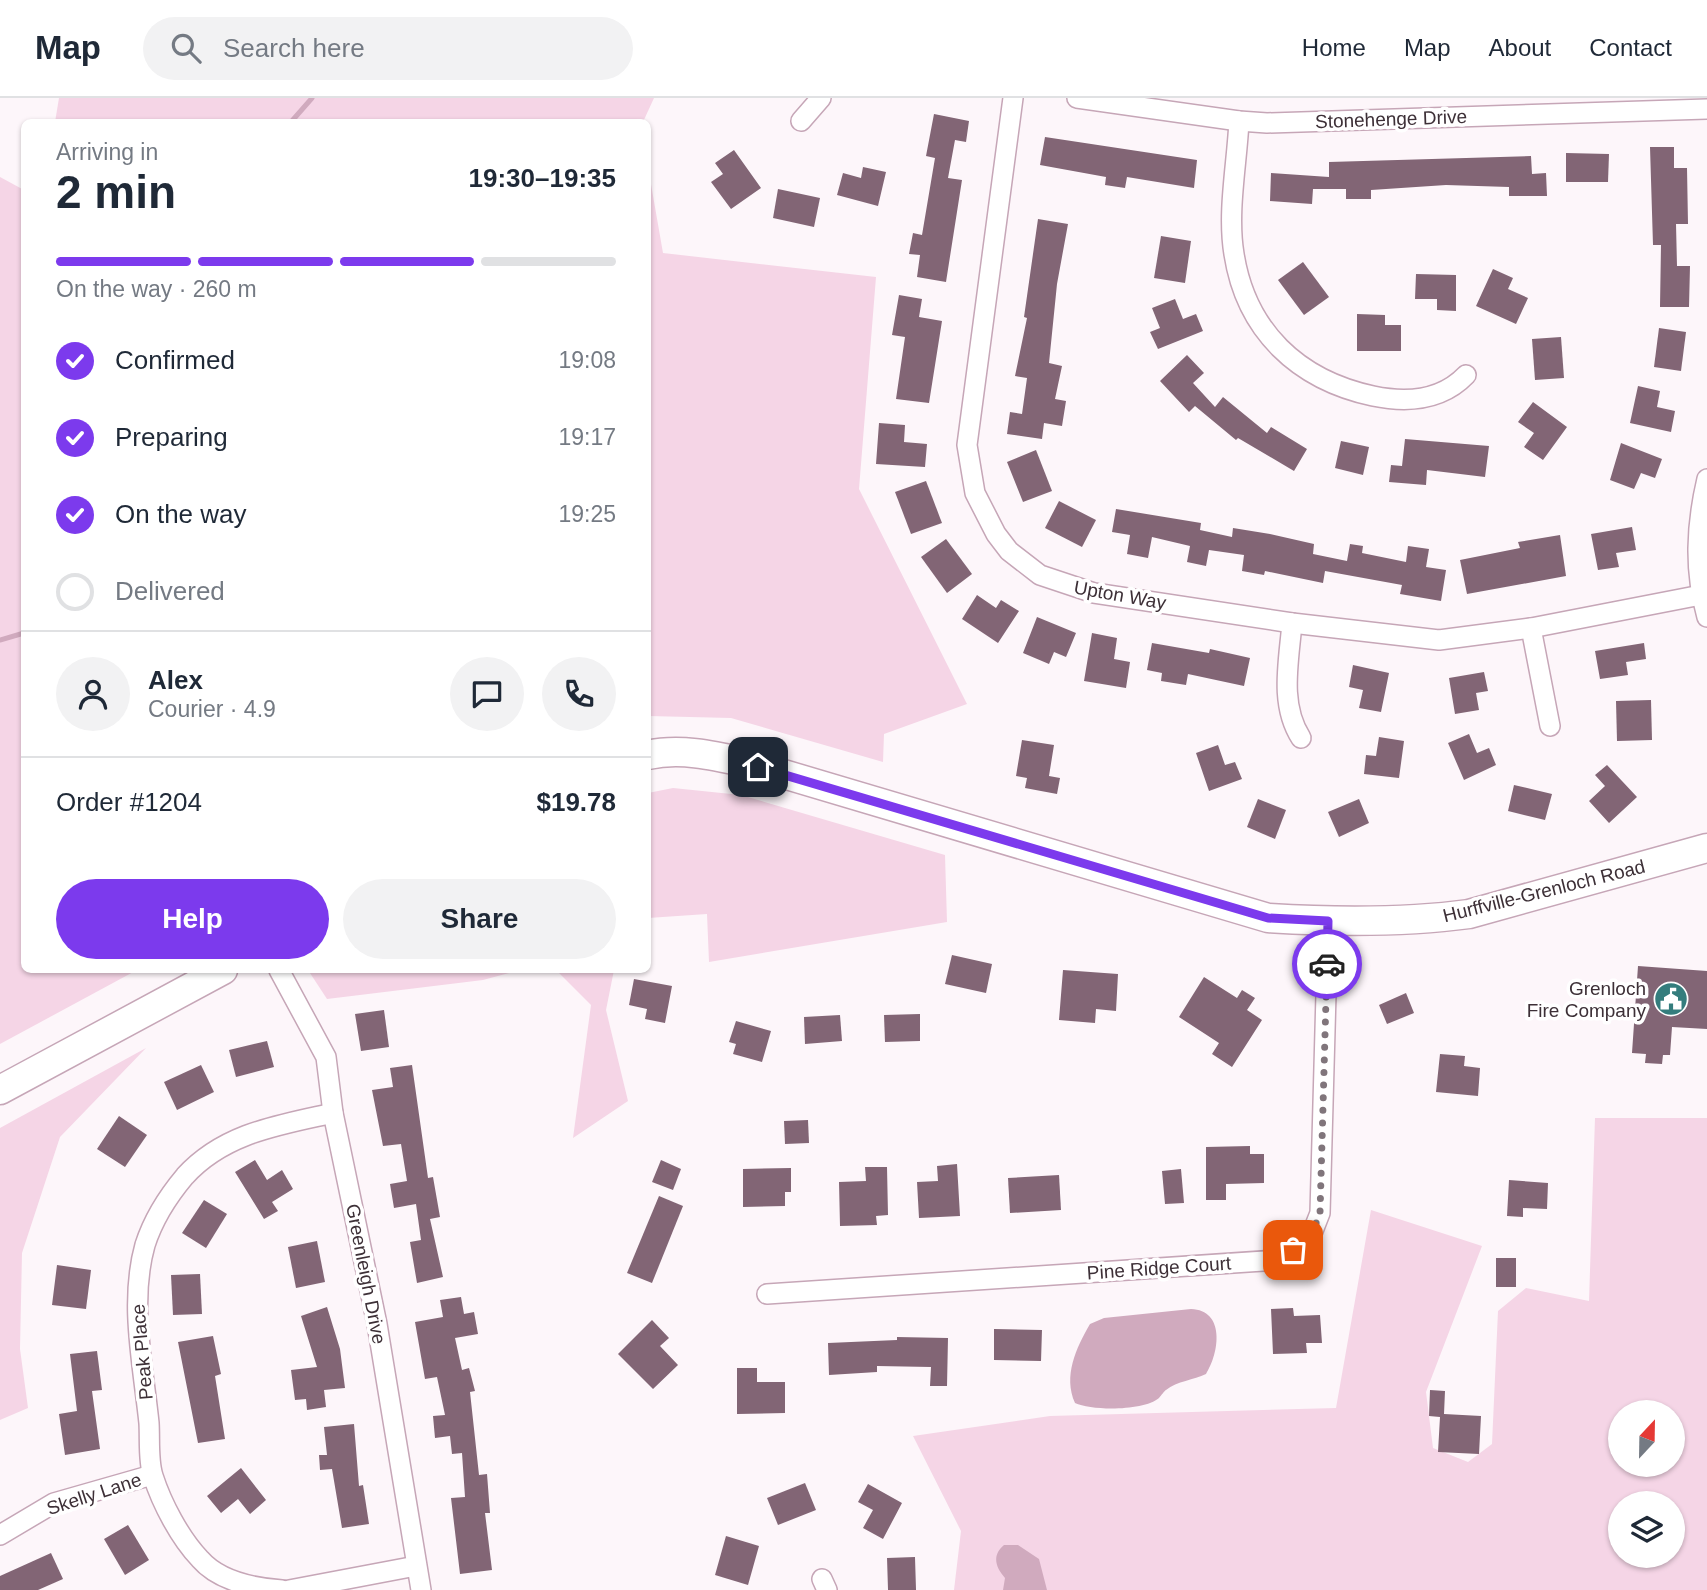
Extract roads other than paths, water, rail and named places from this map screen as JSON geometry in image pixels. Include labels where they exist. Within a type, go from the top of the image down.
[{"type":"main road","name":"Hurffville-Grenloch Road","points":[[651,754],[662,751],[710,754],[1063,855],[1268,918],[1328,921],[1430,919],[1469,914],[1707,848]]},
{"type":"main road","points":[[0,1090],[217,973]]},
{"type":"street","points":[[801,121],[821,98]]},
{"type":"street","name":"Upton Way","points":[[1013,98],[967,445],[975,493],[1009,551],[1024,565],[1056,583],[1094,593],[1292,623],[1438,640],[1531,628],[1701,595]]},
{"type":"street","name":"Stonehenge Drive","points":[[1077,98],[1239,121],[1707,109]]},
{"type":"street","points":[[1239,121],[1234,254],[1243,294],[1263,331],[1279,349],[1321,380],[1379,397],[1428,398],[1455,387],[1466,375]]},
{"type":"street","points":[[1707,479],[1697,541],[1701,595],[1707,617]]},
{"type":"street","points":[[1292,623],[1287,691],[1293,725],[1301,738]]},
{"type":"street","points":[[1531,628],[1550,726]]},
{"type":"street","name":"Pine Ridge Court","points":[[767,1294],[1278,1260],[1309,1241],[1320,1213],[1328,921]]},
{"type":"street","name":"Greenleigh Drive","points":[[281,973],[326,1057],[333,1113],[377,1324],[421,1590]]},
{"type":"street","name":"Peak Place","points":[[282,1590],[258,1588],[231,1579],[201,1561],[181,1533],[152,1475],[136,1298],[146,1244],[160,1212],[186,1175],[228,1141],[267,1128],[333,1113]]},
{"type":"street","name":"Skelly Lane","points":[[0,1535],[54,1503],[152,1475]]},
{"type":"street","points":[[289,1590],[416,1566]]},
{"type":"waterway","points":[[294,119],[312,98]]},
{"type":"waterway","points":[[0,640],[21,634]]},
{"type":"place","name":"Grenloch Fire Company","points":[[1671,999]]}]
